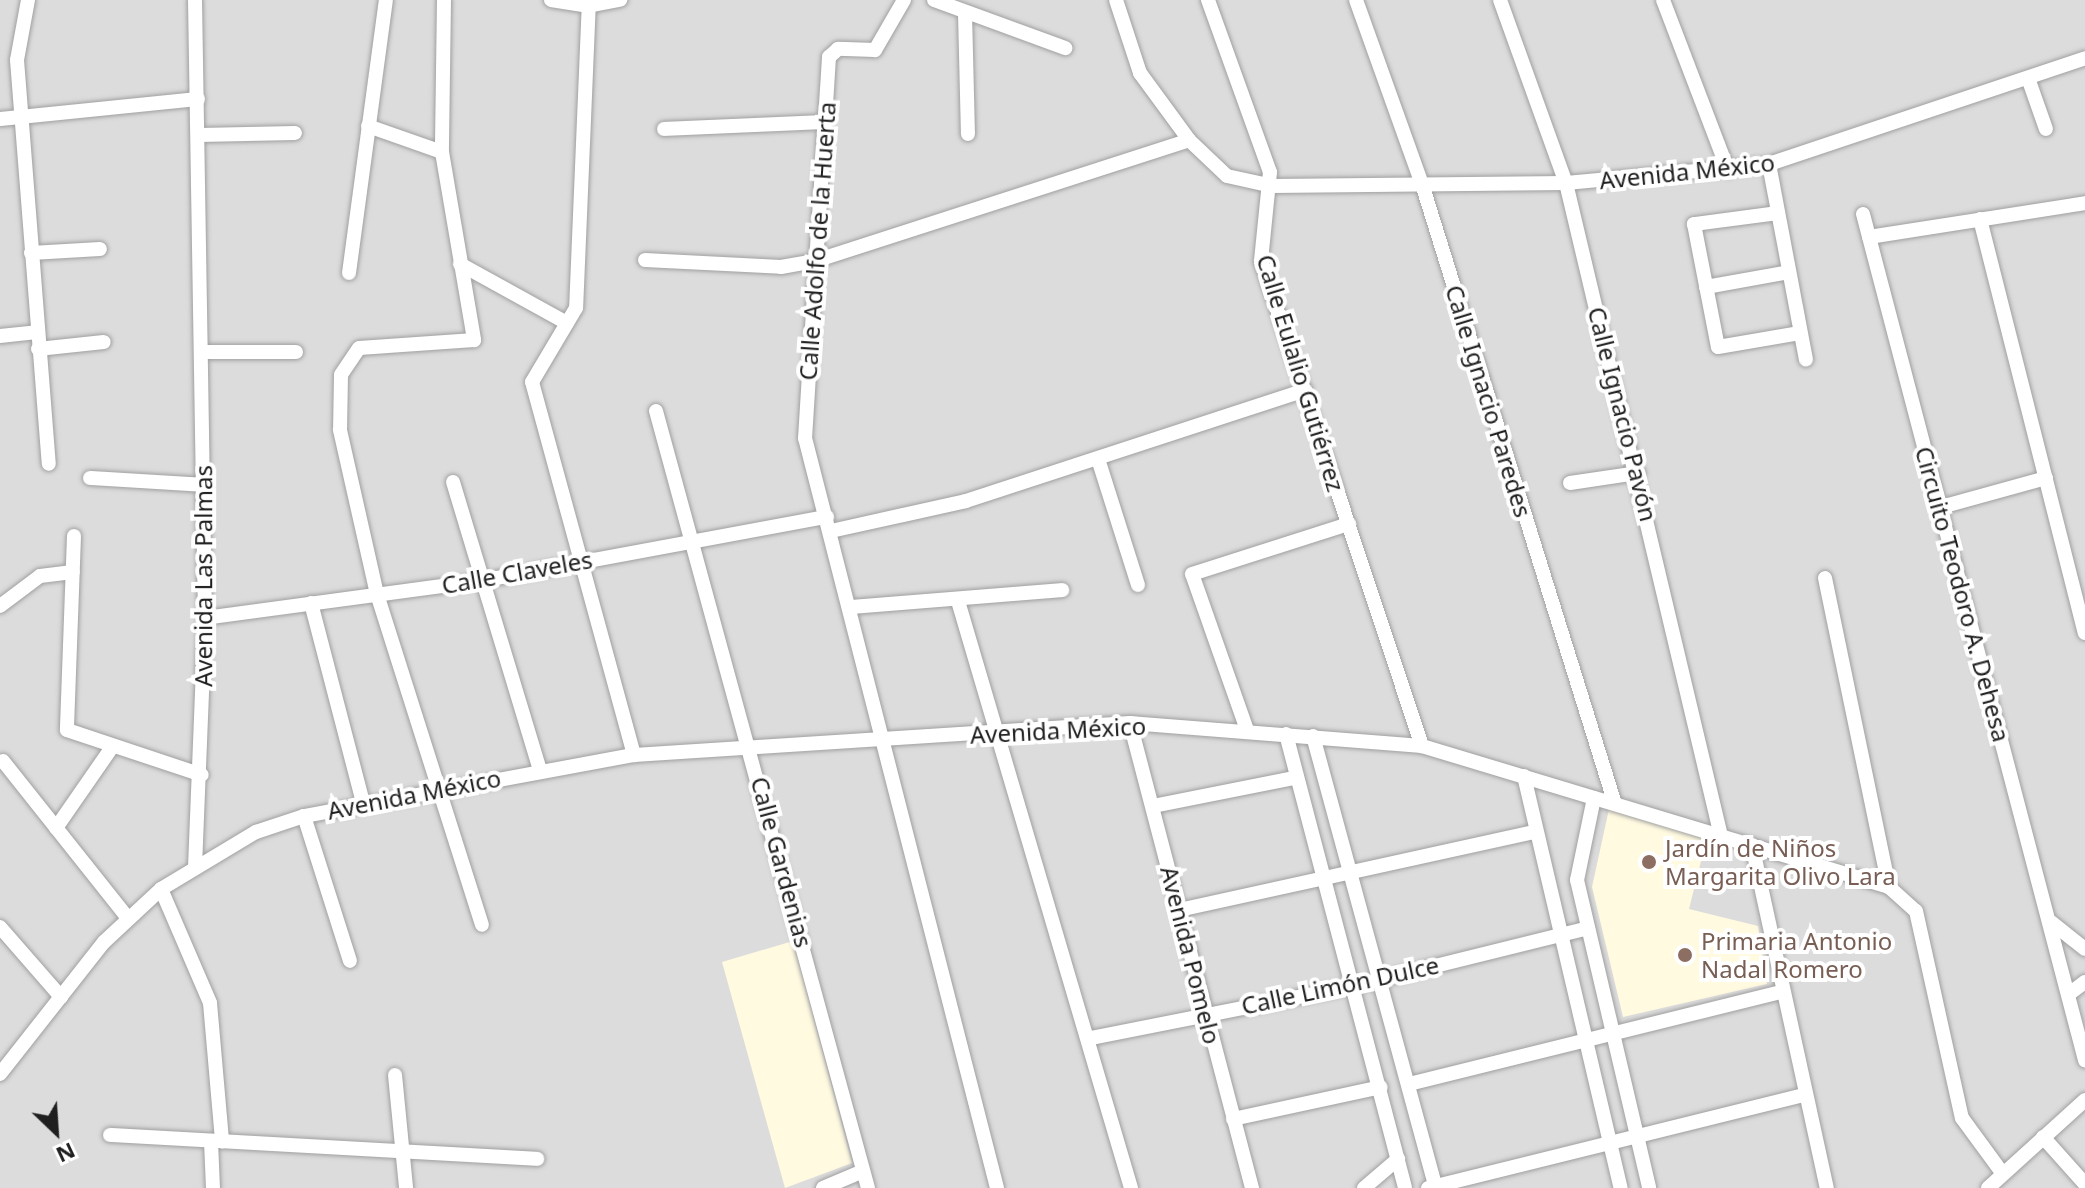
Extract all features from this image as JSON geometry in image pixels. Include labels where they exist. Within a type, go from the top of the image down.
[{"type":"street","points":[[28,0],[17,60],[49,464]]},
{"type":"street","name":"Avenida Las Palmas","points":[[195,0],[205,618],[202,775],[195,864]]},
{"type":"street","points":[[349,273],[386,0]]},
{"type":"street","points":[[444,0],[442,152],[474,340],[371,344],[349,355],[341,375],[343,459],[377,594],[436,790],[482,925]]},
{"type":"street","points":[[551,0],[589,3],[620,0]]},
{"type":"street","name":"Calle Adolfo de la Huerta","points":[[904,0],[875,50],[832,52],[823,122],[805,438],[852,607],[882,738],[997,1188]]},
{"type":"street","points":[[934,0],[1065,48]]},
{"type":"street","name":"Avenida México","points":[[1116,0],[1140,73],[1189,140],[1227,176],[1272,186],[1566,183],[1769,164],[2085,58]]},
{"type":"street","name":"Calle Eulalio Gutiérrez","points":[[1208,0],[1272,186],[1261,261],[1422,746]]},
{"type":"street","name":"Calle Ignacio Paredes","points":[[1356,0],[1422,184],[1615,804]]},
{"type":"street","name":"Calle Ignacio Pavón","points":[[1500,0],[1566,183],[1638,473],[1721,836]]},
{"type":"street","points":[[1663,0],[1728,170]]},
{"type":"street","points":[[589,3],[576,308],[532,382],[634,755]]},
{"type":"street","points":[[965,13],[968,134]]},
{"type":"street","points":[[2028,78],[2046,129]]},
{"type":"street","points":[[0,119],[198,99]]},
{"type":"street","points":[[664,129],[823,122]]},
{"type":"street","points":[[368,126],[442,152]]},
{"type":"street","points":[[199,135],[295,133]]},
{"type":"street","points":[[645,260],[781,267],[815,261],[1189,140]]},
{"type":"street","points":[[1769,164],[1806,360]]},
{"type":"street","points":[[1869,237],[2085,203]]},
{"type":"street","points":[[1778,213],[1694,224],[1718,347],[1800,333]]},
{"type":"street","name":"Circuito Teodoro A. Dehesa","points":[[1863,214],[2085,1060]]},
{"type":"street","points":[[1980,219],[2085,633]]},
{"type":"street","points":[[31,253],[100,249]]},
{"type":"street","points":[[460,264],[567,323]]},
{"type":"street","points":[[1706,287],[1789,272]]},
{"type":"street","points":[[0,336],[37,332]]},
{"type":"street","points":[[38,349],[104,342]]},
{"type":"street","points":[[203,352],[296,352]]},
{"type":"street","name":"Calle Claveles","points":[[205,618],[480,581],[692,538],[829,524],[1099,462],[1305,390]]},
{"type":"street","name":"Calle Gardenias","points":[[656,411],[751,745],[868,1188]]},
{"type":"street","points":[[1099,462],[1138,585]]},
{"type":"street","points":[[1570,483],[1638,473]]},
{"type":"street","points":[[90,478],[203,485]]},
{"type":"street","points":[[1941,507],[2046,478]]},
{"type":"street","points":[[453,482],[480,581],[540,770]]},
{"type":"street","points":[[1247,730],[1192,574],[1349,524]]},
{"type":"street","points":[[74,536],[67,730],[202,775]]},
{"type":"street","points":[[0,606],[32,580],[73,572]]},
{"type":"street","points":[[1825,578],[1889,887]]},
{"type":"street","points":[[852,607],[958,601],[1062,590]]},
{"type":"street","points":[[958,601],[1091,1038],[1131,1188]]},
{"type":"street","points":[[311,603],[363,803]]},
{"type":"street","name":"Avenida México","points":[[195,864],[304,816],[634,755],[751,745],[997,734],[1130,723],[1422,746],[1889,887],[1911,901],[1962,1118],[2003,1174]]},
{"type":"street","name":"Avenida Pomelo","points":[[1130,723],[1252,1188]]},
{"type":"street","points":[[1286,734],[1295,778],[1354,986],[1405,1188]]},
{"type":"street","points":[[1313,736],[1409,1084],[1431,1187],[1804,1095]]},
{"type":"street","points":[[56,828],[112,747]]},
{"type":"street","points":[[3,761],[128,918]]},
{"type":"street","points":[[1524,776],[1621,1188]]},
{"type":"street","points":[[1153,806],[1295,778]]},
{"type":"street","points":[[1594,798],[1577,880],[1649,1188]]},
{"type":"street","points":[[304,816],[350,961]]},
{"type":"street","points":[[1179,910],[1323,882],[1535,832]]},
{"type":"street","points":[[1752,845],[1780,992],[1827,1188]]},
{"type":"street","points":[[0,1074],[128,918],[195,864]]},
{"type":"street","points":[[161,889],[210,1003],[216,1141],[213,1188]]},
{"type":"street","points":[[2051,922],[2085,949]]},
{"type":"street","points":[[0,927],[61,997]]},
{"type":"street","name":"Calle Limón Dulce","points":[[1091,1038],[1204,1012],[1354,986],[1588,928]]},
{"type":"street","points":[[2069,994],[2085,982]]},
{"type":"street","points":[[1409,1084],[1614,1029],[1780,992]]},
{"type":"street","points":[[395,1075],[406,1188]]},
{"type":"street","points":[[1233,1119],[1381,1087]]},
{"type":"street","points":[[1988,1188],[2085,1100]]},
{"type":"street","points":[[110,1135],[537,1159]]},
{"type":"street","points":[[2043,1137],[2085,1184]]},
{"type":"street","points":[[1364,1188],[1398,1159]]},
{"type":"street","points":[[823,1188],[863,1171]]},
{"type":"shaded area","points":[[0,0],[2085,0],[2085,1188],[0,1188]]},
{"type":"shaded area","name":"Primaria Antonio Nadal Romero","points":[[1609,809],[1707,837],[1689,909],[1758,926],[1767,984],[1623,1017],[1592,887]]},
{"type":"shaded area","points":[[793,941],[852,1163],[785,1188],[722,962]]},
{"type":"place","name":"Jardín de Niños Margarita Olivo Lara","points":[[1649,862]]},
{"type":"place","name":"Primaria Antonio Nadal Romero","points":[[1685,955]]}]
